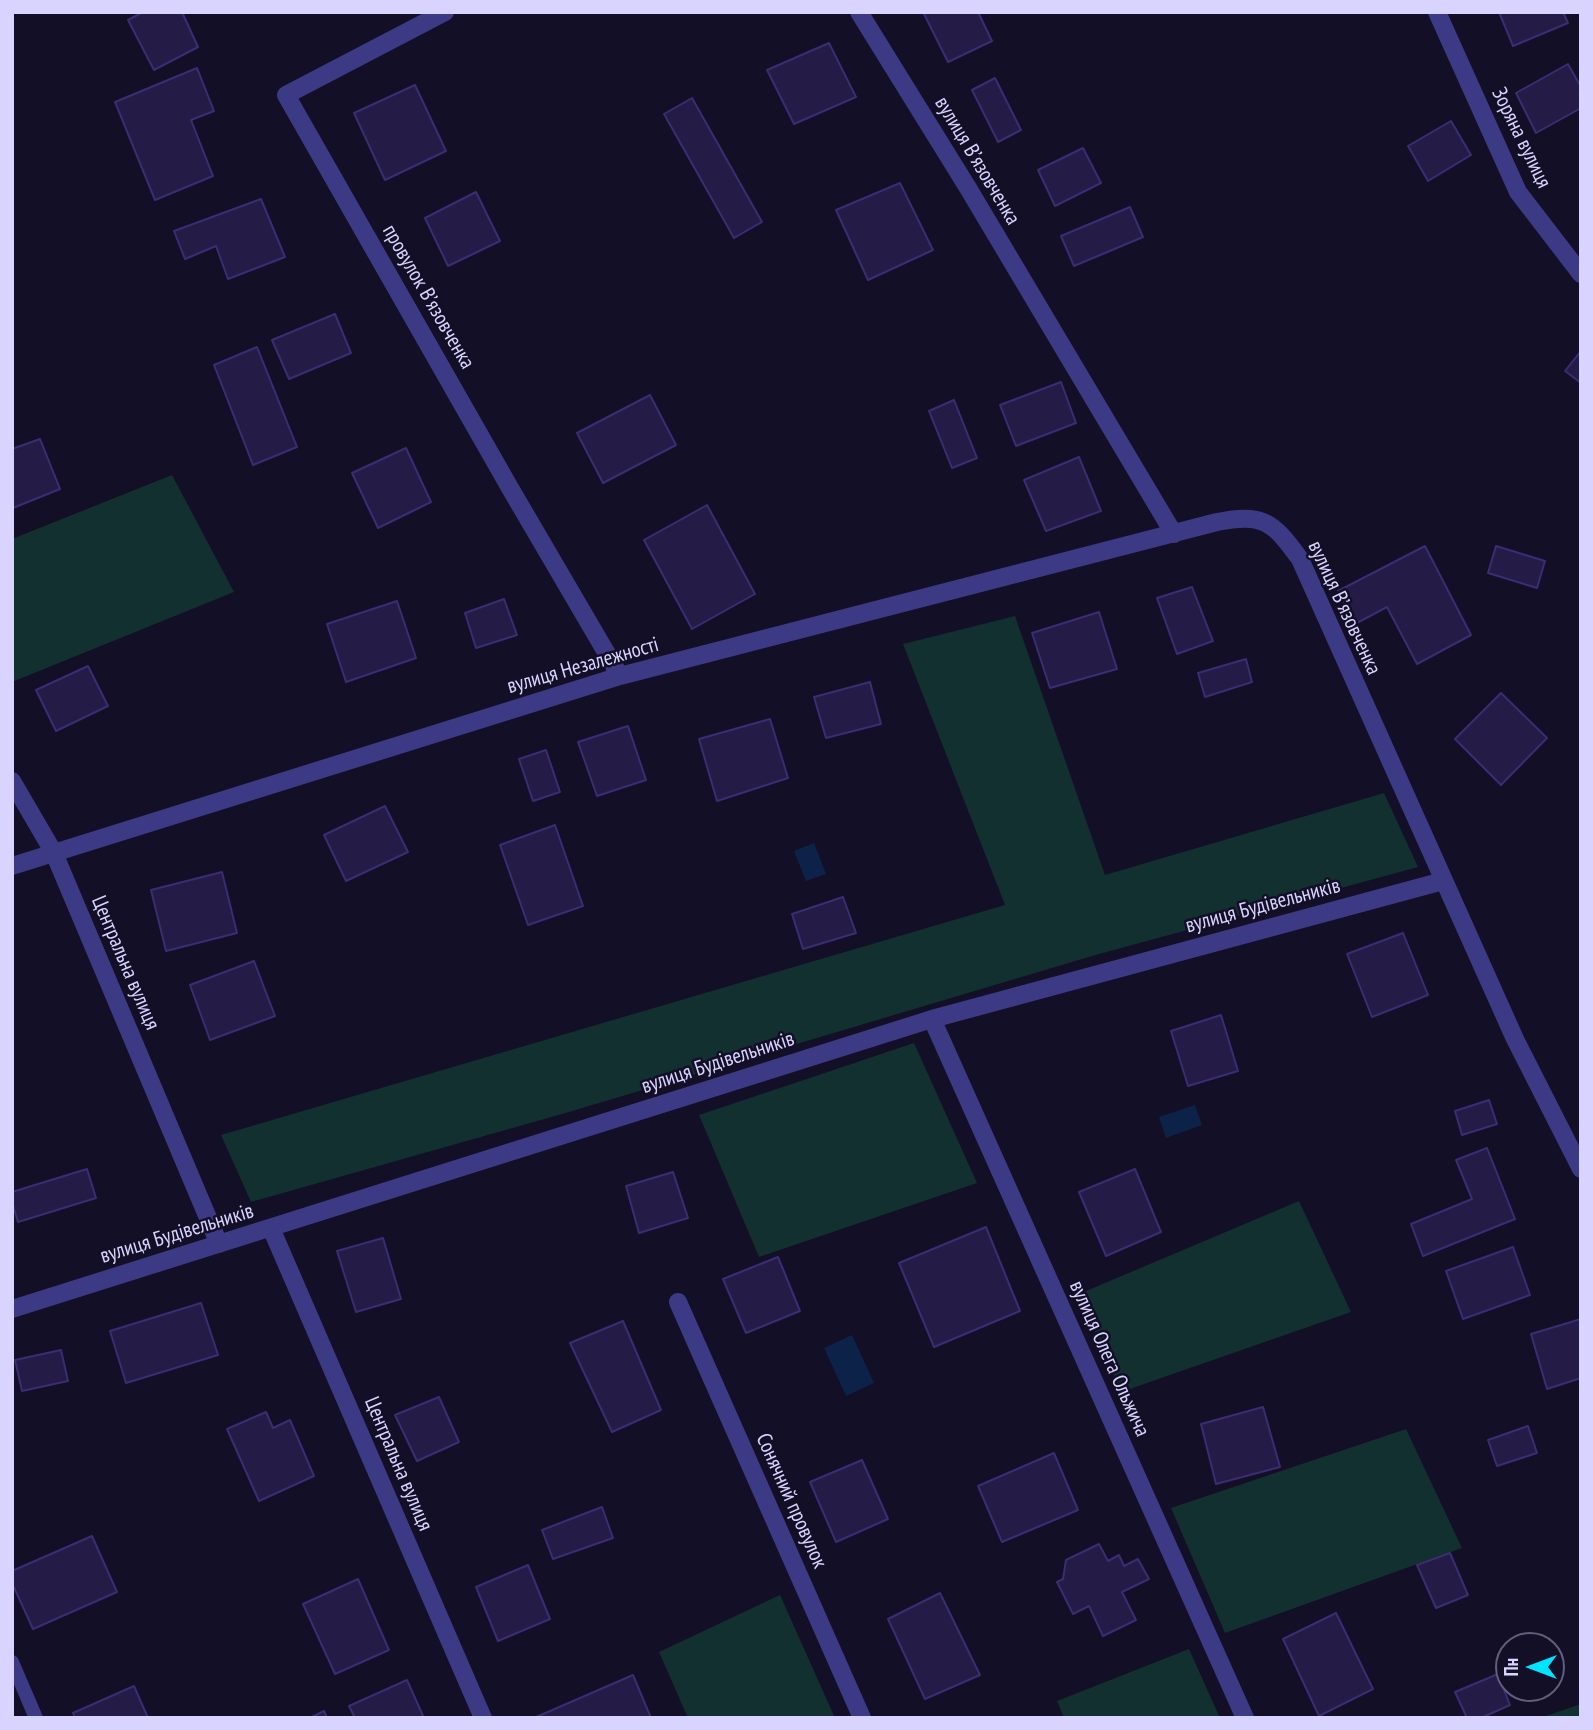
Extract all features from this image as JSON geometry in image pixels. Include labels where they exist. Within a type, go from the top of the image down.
[{"type":"street","name":"провулок Вʼязовченка","points":[[445,12],[286,95],[620,676]]},
{"type":"street","name":"вулиця Вʼязовченка","points":[[859,12],[975,200],[1174,534],[1241,517],[1266,522],[1282,533],[1300,559],[1515,1039],[1581,1169]]},
{"type":"street","name":"Зоряна вулиця","points":[[1437,12],[1518,192],[1581,274]]},
{"type":"street","name":"вулиця Незалежності","points":[[12,866],[620,676],[1174,534]]},
{"type":"street","name":"Центральна вулиця","points":[[12,781],[54,853],[219,1244]]},
{"type":"street","name":"вулиця Будівельників","points":[[12,1309],[932,1019],[1443,881]]},
{"type":"street","name":"вулиця Олега Ольжича","points":[[932,1019],[1245,1718]]},
{"type":"street","name":"Центральна вулиця","points":[[271,1228],[483,1718]]},
{"type":"street","name":"Сонячний провулок","points":[[678,1302],[862,1718]]},
{"type":"lane","points":[[12,1662],[36,1718]]},
{"type":"green space","points":[[172,475],[234,592],[12,682],[12,539]]},
{"type":"green space","points":[[1015,616],[1105,875],[1384,793],[1418,867],[1092,956],[562,1114],[251,1202],[221,1135],[1005,905],[903,644]]},
{"type":"green space","points":[[914,1043],[977,1183],[759,1257],[699,1115]]},
{"type":"green space","points":[[1299,1201],[1351,1312],[1121,1392],[1079,1294]]},
{"type":"green space","points":[[1406,1429],[1462,1548],[1225,1633],[1171,1508]]},
{"type":"green space","points":[[780,1595],[835,1718],[688,1718],[659,1652]]},
{"type":"green space","points":[[1189,1649],[1220,1718],[1064,1718],[1057,1701]]},
{"type":"green space","points":[[1581,1704],[1581,1718],[1540,1718]]},
{"type":"water","points":[[814,843],[826,874],[806,881],[794,851]]},
{"type":"water","points":[[1195,1105],[1202,1125],[1166,1138],[1159,1117]]},
{"type":"water","points":[[852,1335],[874,1383],[846,1396],[824,1348]]},
{"type":"building","points":[[143,12],[182,12],[198,47],[154,70],[128,20]]},
{"type":"building","points":[[923,12],[978,12],[992,41],[948,62]]},
{"type":"building","points":[[1499,12],[1563,12],[1568,23],[1513,46]]},
{"type":"building","points":[[829,43],[856,97],[794,124],[767,70]]},
{"type":"building","points":[[1568,64],[1581,87],[1581,108],[1536,133],[1516,93]]},
{"type":"building","points":[[197,68],[214,111],[191,120],[213,176],[155,200],[115,102]]},
{"type":"building","points":[[995,78],[1021,130],[998,142],[972,90]]},
{"type":"building","points":[[415,85],[446,151],[385,180],[354,113]]},
{"type":"building","points":[[692,98],[762,222],[734,238],[664,114]]},
{"type":"building","points":[[1451,121],[1471,155],[1428,181],[1408,146]]},
{"type":"building","points":[[1083,148],[1101,183],[1055,206],[1038,170]]},
{"type":"building","points":[[900,183],[933,250],[868,280],[836,210]]},
{"type":"building","points":[[476,192],[500,241],[448,266],[425,218]]},
{"type":"building","points":[[261,199],[285,257],[228,279],[216,246],[185,259],[174,231]]},
{"type":"building","points":[[1130,207],[1143,237],[1074,266],[1061,236]]},
{"type":"building","points":[[335,314],[351,353],[289,379],[272,340]]},
{"type":"building","points":[[257,347],[297,447],[253,465],[214,365]]},
{"type":"building","points":[[1581,351],[1581,383],[1565,371]]},
{"type":"building","points":[[1061,382],[1076,423],[1016,446],[1000,405]]},
{"type":"building","points":[[650,395],[676,445],[603,483],[577,433]]},
{"type":"building","points":[[954,400],[977,458],[952,468],[929,411]]},
{"type":"building","points":[[40,439],[60,489],[13,508],[12,449]]},
{"type":"building","points":[[406,448],[431,502],[378,528],[352,473]]},
{"type":"building","points":[[1079,457],[1101,511],[1046,531],[1024,480]]},
{"type":"building","points":[[707,505],[755,594],[692,629],[644,540]]},
{"type":"building","points":[[1425,546],[1471,635],[1417,664],[1387,607],[1355,624],[1338,591]]},
{"type":"building","points":[[1496,546],[1545,561],[1537,588],[1488,573]]},
{"type":"building","points":[[1192,587],[1213,641],[1177,654],[1157,598]]},
{"type":"building","points":[[504,599],[517,635],[476,648],[465,613]]},
{"type":"building","points":[[397,601],[416,658],[346,682],[327,624]]},
{"type":"building","points":[[1099,612],[1117,669],[1050,688],[1032,633]]},
{"type":"building","points":[[1246,659],[1252,682],[1205,697],[1198,673]]},
{"type":"building","points":[[88,666],[108,706],[56,731],[36,690]]},
{"type":"building","points":[[870,682],[881,724],[826,738],[814,697]]},
{"type":"building","points":[[1501,693],[1547,738],[1501,785],[1455,739]]},
{"type":"building","points":[[770,719],[788,778],[717,801],[699,739]]},
{"type":"building","points":[[628,726],[646,780],[597,796],[578,742]]},
{"type":"building","points":[[546,750],[560,792],[533,801],[519,759]]},
{"type":"building","points":[[385,806],[408,852],[346,881],[324,835]]},
{"type":"building","points":[[555,825],[583,906],[528,925],[500,845]]},
{"type":"building","points":[[222,872],[237,933],[166,951],[151,890]]},
{"type":"building","points":[[843,897],[856,933],[803,949],[792,914]]},
{"type":"building","points":[[1403,933],[1428,995],[1372,1017],[1347,954]]},
{"type":"building","points":[[254,961],[275,1016],[210,1040],[190,985]]},
{"type":"building","points":[[1221,1015],[1238,1071],[1188,1086],[1171,1031]]},
{"type":"building","points":[[1489,1100],[1497,1124],[1462,1135],[1455,1111]]},
{"type":"building","points":[[1487,1148],[1515,1219],[1423,1256],[1411,1224],[1472,1199],[1456,1160]]},
{"type":"building","points":[[87,1169],[96,1198],[18,1222],[12,1192]]},
{"type":"building","points":[[1135,1169],[1161,1232],[1106,1256],[1079,1192]]},
{"type":"building","points":[[673,1172],[688,1218],[639,1233],[626,1186]]},
{"type":"building","points":[[986,1227],[1020,1311],[934,1347],[899,1263]]},
{"type":"building","points":[[383,1238],[401,1299],[356,1312],[337,1251]]},
{"type":"building","points":[[1513,1247],[1530,1295],[1463,1319],[1446,1271]]},
{"type":"building","points":[[778,1257],[800,1311],[746,1333],[723,1279]]},
{"type":"building","points":[[201,1303],[218,1355],[126,1383],[110,1331]]},
{"type":"building","points":[[1581,1319],[1581,1378],[1547,1389],[1531,1334]]},
{"type":"building","points":[[623,1321],[661,1410],[612,1432],[570,1343]]},
{"type":"building","points":[[61,1350],[68,1381],[22,1391],[15,1360]]},
{"type":"building","points":[[439,1397],[459,1442],[417,1461],[395,1415]]},
{"type":"building","points":[[1263,1407],[1280,1467],[1216,1484],[1201,1424]]},
{"type":"building","points":[[266,1412],[273,1428],[290,1420],[314,1476],[259,1501],[227,1429]]},
{"type":"building","points":[[1528,1426],[1537,1453],[1497,1466],[1488,1440]]},
{"type":"building","points":[[1054,1453],[1078,1510],[1002,1542],[978,1486]]},
{"type":"building","points":[[862,1460],[888,1519],[836,1542],[810,1482]]},
{"type":"building","points":[[602,1507],[613,1538],[553,1559],[542,1530]]},
{"type":"building","points":[[92,1536],[117,1592],[33,1629],[12,1583],[12,1571]]},
{"type":"building","points":[[1099,1544],[1108,1561],[1119,1555],[1124,1566],[1138,1559],[1149,1579],[1122,1592],[1136,1620],[1103,1636],[1089,1606],[1073,1614],[1057,1582],[1063,1579],[1066,1560]]},
{"type":"building","points":[[1450,1553],[1468,1595],[1436,1608],[1417,1565]]},
{"type":"building","points":[[528,1565],[550,1619],[498,1641],[476,1587]]},
{"type":"building","points":[[358,1579],[389,1650],[335,1674],[303,1604]]},
{"type":"building","points":[[940,1593],[980,1675],[925,1699],[888,1619]]},
{"type":"building","points":[[1336,1613],[1373,1689],[1319,1716],[1283,1639]]},
{"type":"building","points":[[633,1675],[651,1718],[534,1718]]},
{"type":"building","points":[[1495,1675],[1495,1702],[1509,1702],[1510,1705],[1481,1718],[1467,1718],[1455,1692]]},
{"type":"building","points":[[407,1680],[424,1718],[355,1718],[349,1706]]},
{"type":"building","points":[[134,1686],[148,1718],[75,1718],[73,1713]]},
{"type":"building","points":[[324,1711],[327,1718],[310,1718]]}]
